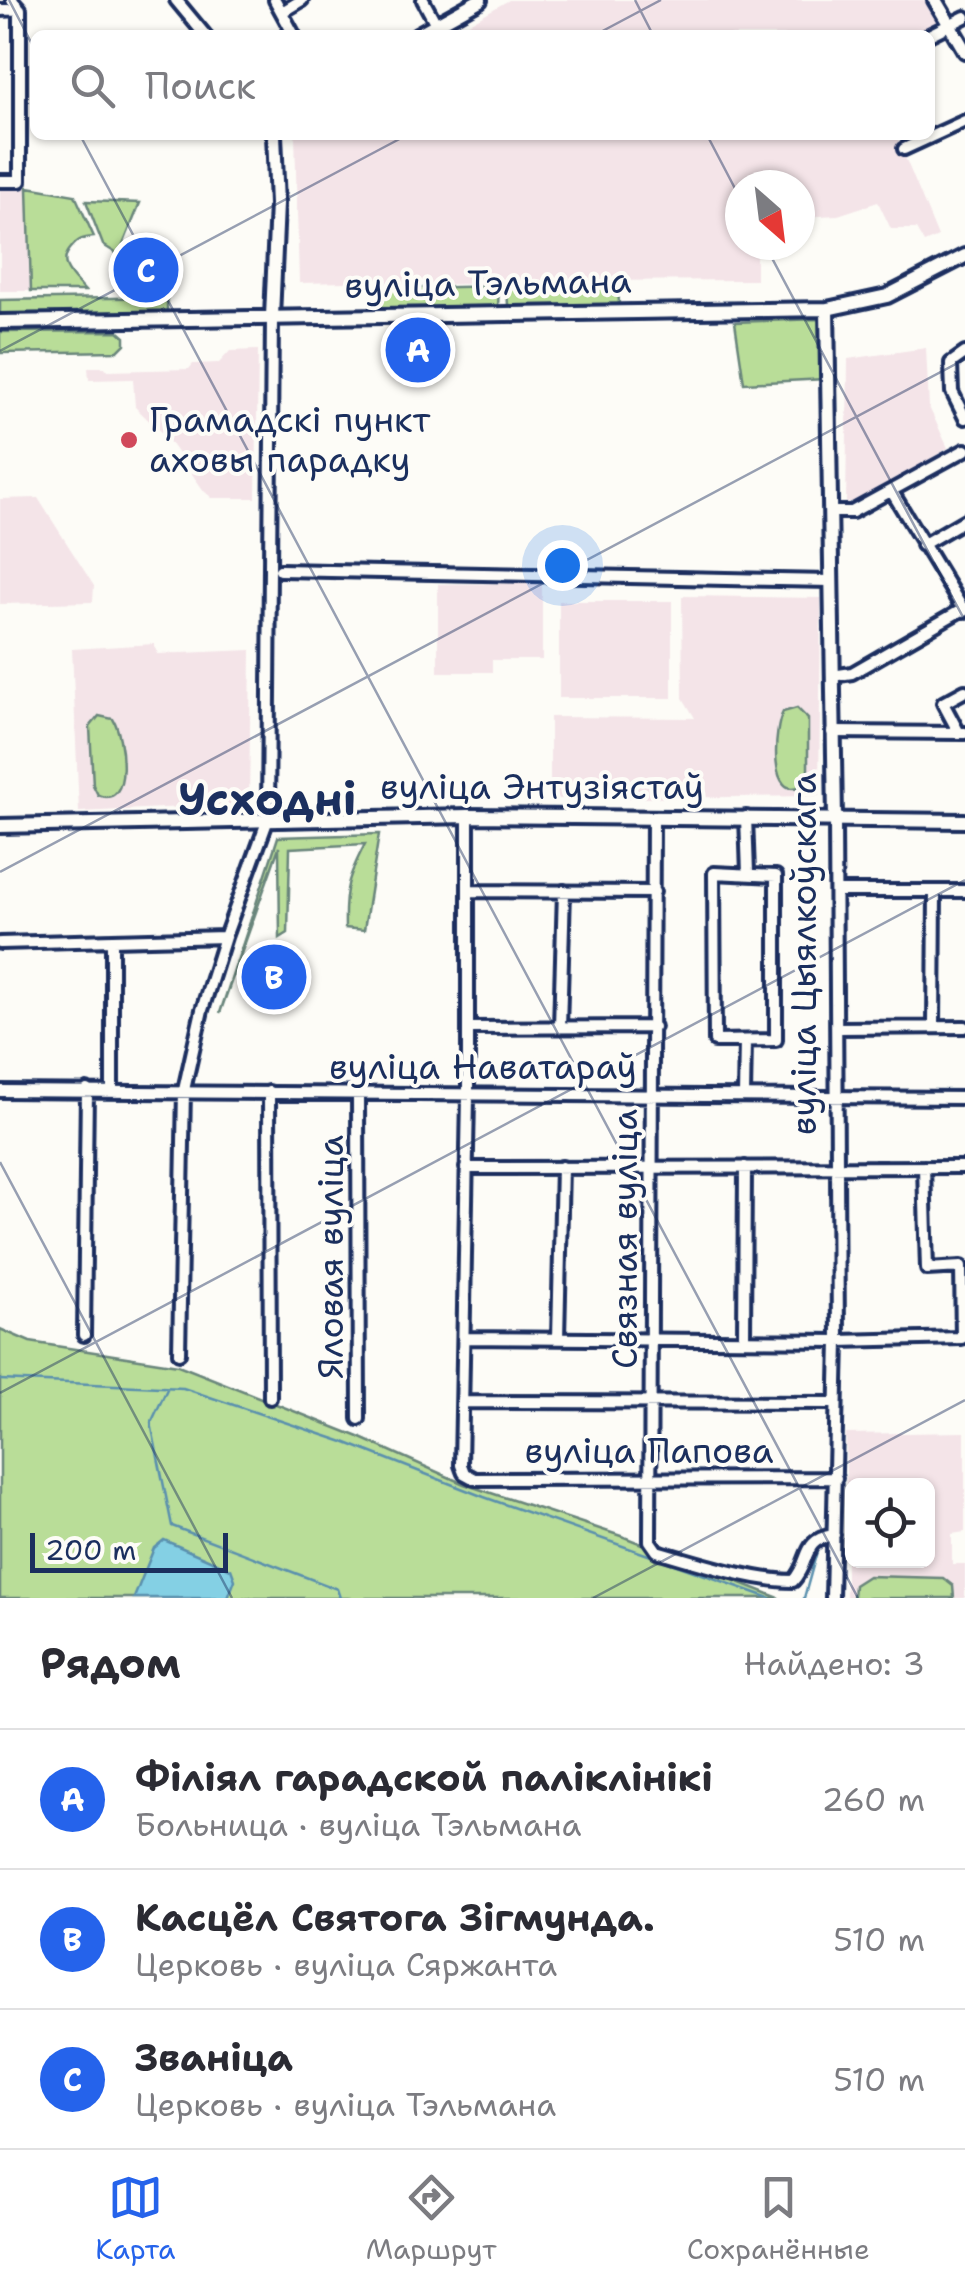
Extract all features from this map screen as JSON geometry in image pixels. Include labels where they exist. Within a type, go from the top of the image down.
[{"type":"main road","points":[[426,30],[480,0]]},
{"type":"main road","points":[[935,0],[965,51]]},
{"type":"main road","points":[[272,317],[277,204],[274,140]]},
{"type":"main road","name":"вуліца Тэльмана","points":[[0,322],[828,310],[887,296],[965,256]]},
{"type":"main road","name":"вуліца Цыялкоўскага","points":[[828,310],[834,820]]},
{"type":"main road","name":"вуліца Энтузіястаў","points":[[0,826],[468,816],[965,821]]},
{"type":"street","points":[[176,0],[201,30]]},
{"type":"street","points":[[275,0],[291,30]]},
{"type":"street","points":[[282,12],[302,0]]},
{"type":"street","points":[[423,0],[436,24]]},
{"type":"street","points":[[0,10],[16,5],[20,181],[0,181]]},
{"type":"street","points":[[935,32],[965,17]]},
{"type":"street","points":[[935,135],[965,121]]},
{"type":"street","points":[[904,149],[924,140]]},
{"type":"street","points":[[179,1353],[184,1090],[224,938],[268,819],[272,317]]},
{"type":"street","points":[[965,353],[951,363],[952,392],[965,418]]},
{"type":"street","points":[[832,512],[852,512],[965,450]]},
{"type":"street","points":[[832,676],[852,673],[964,610],[922,545],[894,491]]},
{"type":"street","points":[[922,545],[965,520]]},
{"type":"street","points":[[280,570],[830,581]]},
{"type":"street","points":[[962,733],[943,703],[965,691]]},
{"type":"street","points":[[832,732],[962,733]]},
{"type":"street","points":[[468,816],[463,1402],[836,1403]]},
{"type":"street","name":"Связная вуліца","points":[[653,817],[650,1541],[656,1551],[775,1581],[793,1580],[802,1570],[810,1544],[820,1537],[834,1535]]},
{"type":"street","points":[[746,817],[748,873]]},
{"type":"street","name":"вуліца Цыялкоўскага","points":[[832,1598],[838,1342],[838,891],[834,820]]},
{"type":"street","points":[[748,873],[776,876],[776,1040],[716,1040],[714,874],[748,873]]},
{"type":"street","points":[[468,890],[654,892]]},
{"type":"street","points":[[560,1028],[564,891]]},
{"type":"street","points":[[838,891],[965,891]]},
{"type":"street","points":[[934,1027],[935,891]]},
{"type":"street","points":[[0,944],[224,938]]},
{"type":"street","points":[[112,941],[112,1090]]},
{"type":"street","points":[[838,1028],[965,1027]]},
{"type":"street","points":[[468,1028],[654,1028]]},
{"type":"street","points":[[744,1096],[745,1040]]},
{"type":"street","points":[[84,1335],[86,1090]]},
{"type":"street","name":"вуліца Наватараў","points":[[0,1091],[965,1098]]},
{"type":"street","points":[[269,1092],[270,1398]]},
{"type":"street","name":"Яловая вуліца","points":[[358,1095],[358,1419]]},
{"type":"street","points":[[744,1340],[746,1166]]},
{"type":"street","points":[[558,1338],[562,1167]]},
{"type":"street","points":[[465,1338],[838,1342],[962,1338],[961,1267],[926,1269],[924,1167]]},
{"type":"street","points":[[466,1168],[965,1167]]},
{"type":"street","name":"вуліца Папова","points":[[463,1402],[461,1464],[464,1473],[475,1479],[836,1478]]},
{"type":"shaded area","points":[[509,0],[931,0],[944,24],[931,30],[457,30]]},
{"type":"shaded area","points":[[295,140],[898,140],[938,237],[924,243],[916,229],[891,229],[878,202],[838,215],[815,216],[815,170],[725,170],[725,260],[756,260],[756,280],[349,287],[348,282],[299,283]]},
{"type":"shaded area","points":[[0,187],[28,187],[31,291],[0,291]]},
{"type":"shaded area","points":[[926,348],[929,407],[948,448],[868,498],[846,503],[848,359]]},
{"type":"shaded area","points":[[258,350],[256,498],[212,498],[204,491],[166,437],[135,407],[133,379],[89,380],[88,367],[105,367],[107,371],[189,369],[193,364],[219,363],[230,351]]},
{"type":"shaded area","points":[[38,498],[94,586],[93,602],[0,604],[0,499]]},
{"type":"shaded area","points":[[542,583],[542,660],[492,660],[492,672],[438,672],[438,584]]},
{"type":"shaded area","points":[[682,596],[821,598],[819,796],[550,799],[550,717],[695,718],[683,698]]},
{"type":"shaded area","points":[[559,601],[672,601],[672,698],[559,698]]},
{"type":"shaded area","points":[[154,644],[158,654],[251,650],[249,804],[79,812],[72,649]]},
{"type":"shaded area","points":[[965,1432],[965,1532],[952,1534],[952,1564],[965,1564],[965,1598],[846,1598],[846,1568],[935,1568],[935,1478],[846,1478],[846,1434]]},
{"type":"green space","points":[[28,187],[75,195],[94,237],[76,243],[65,260],[68,271],[85,291],[31,291]]},
{"type":"green space","points":[[86,201],[140,203],[119,255],[103,245]]},
{"type":"green space","points":[[618,284],[619,304],[508,306],[507,286]]},
{"type":"green space","points":[[499,286],[498,307],[371,308],[372,289]]},
{"type":"green space","points":[[167,297],[167,315],[0,317],[0,300]]},
{"type":"green space","points":[[819,319],[825,379],[744,383],[735,322]]},
{"type":"green space","points":[[118,331],[125,337],[125,344],[118,351],[0,353],[0,332]]},
{"type":"green space","points":[[797,708],[808,719],[808,775],[803,785],[792,788],[784,784],[779,774],[776,747],[783,712]]},
{"type":"green space","points":[[99,716],[113,719],[122,754],[121,782],[117,792],[109,797],[98,795],[93,785],[90,727]]},
{"type":"green space","points":[[379,834],[364,930],[345,928],[345,915],[348,884],[365,844],[290,848],[288,933],[280,938],[279,847],[220,1013],[278,837]]},
{"type":"green space","points":[[0,1329],[30,1342],[178,1365],[359,1437],[464,1484],[624,1537],[779,1598],[0,1598]]},
{"type":"green space","points":[[868,1576],[943,1578],[953,1586],[954,1598],[853,1598],[854,1585]]},
{"type":"water","points":[[164,1540],[231,1569],[235,1580],[228,1598],[134,1598],[154,1548]]},
{"type":"waterway","points":[[0,1380],[183,1388],[344,1442],[484,1497],[770,1598]]},
{"type":"waterway","points":[[167,1389],[151,1423],[172,1526],[337,1589],[340,1598]]},
{"type":"waterway","points":[[804,1598],[818,1548]]},
{"type":"place","name":"Званіца","points":[[146,270]]},
{"type":"place","name":"Філіял гарадской паліклінікі","points":[[418,350]]},
{"type":"place","name":"Грамадскі пункт аховы парадку","points":[[129,440]]},
{"type":"place","name":"Касцёл Святога Зігмунда.","points":[[274,977]]},
{"type":"district","name":"Усходні","points":[[267,799]]}]
